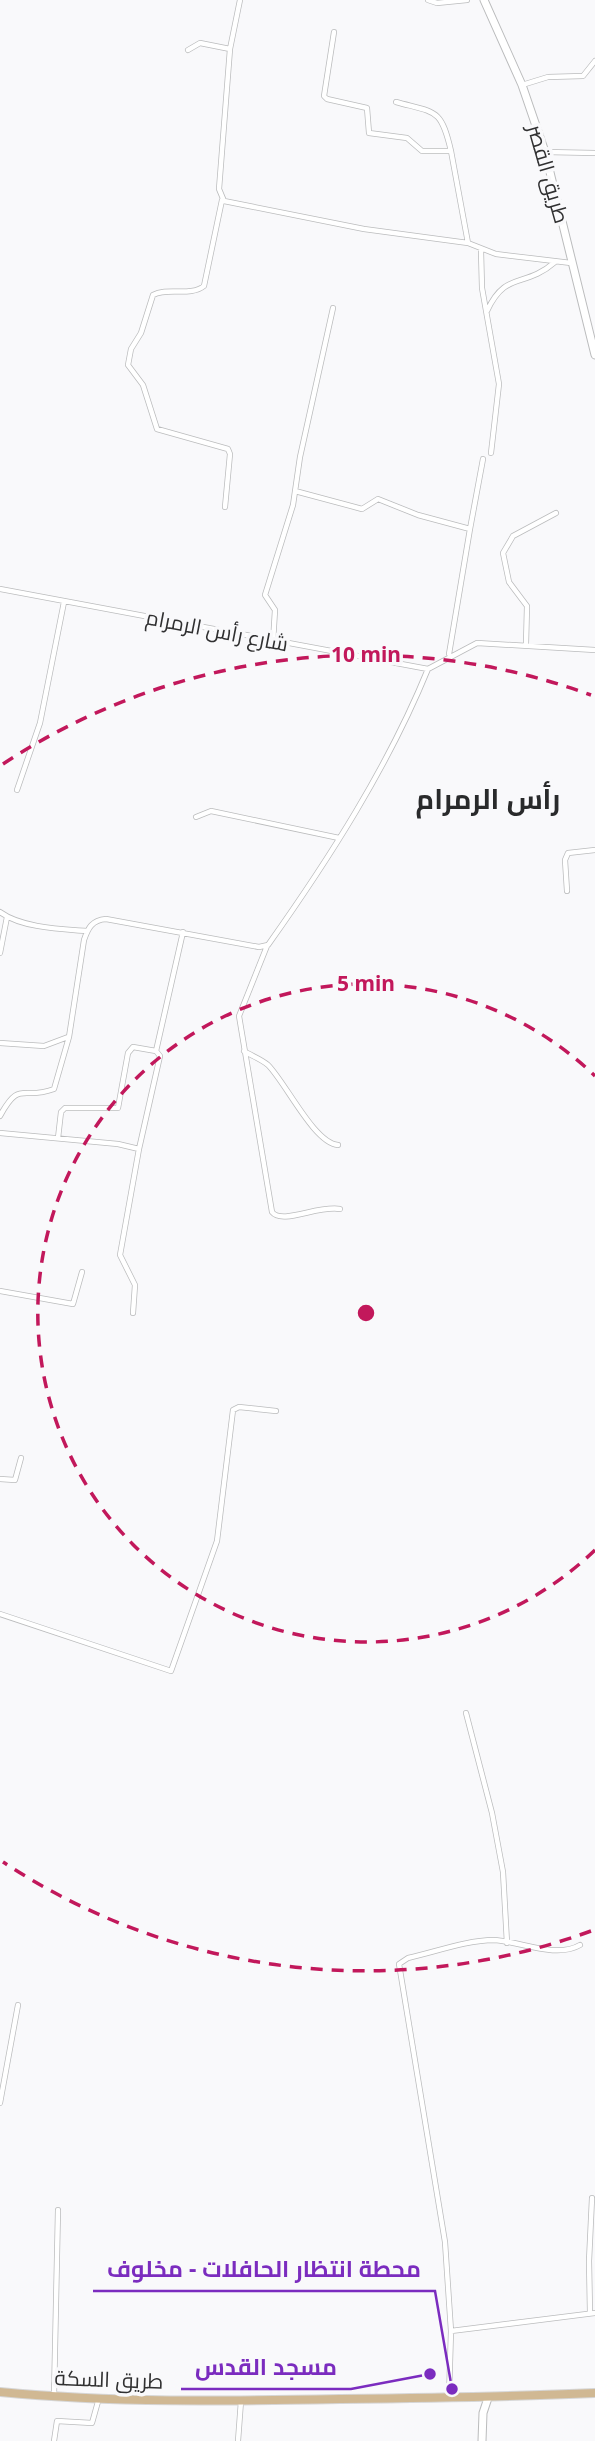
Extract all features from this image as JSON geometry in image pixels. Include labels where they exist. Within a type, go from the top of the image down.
[{"type":"main road","name":"طريق السكة","points":[[0,2392],[54,2397],[241,2401],[488,2398],[595,2393]]},
{"type":"street","points":[[225,507],[230,454],[228,449],[157,429],[143,385],[128,365],[131,349],[141,332],[153,295],[166,291],[197,291],[204,286],[222,200],[219,189],[230,49],[240,0]]},
{"type":"street","points":[[428,0],[437,3],[467,0]]},
{"type":"street","name":"طريق القصر","points":[[484,0],[522,85],[545,152],[595,355]]},
{"type":"street","points":[[334,32],[323,89],[327,99],[365,107],[369,133],[407,138],[420,150],[451,151]]},
{"type":"street","points":[[188,50],[200,43],[230,49]]},
{"type":"street","points":[[522,85],[548,77],[583,75],[595,61]]},
{"type":"street","points":[[396,102],[438,115],[451,151],[468,243]]},
{"type":"street","points":[[545,152],[595,153]]},
{"type":"street","points":[[222,200],[364,229],[468,243],[481,251],[571,263]]},
{"type":"street","points":[[481,251],[485,313],[499,384],[491,453]]},
{"type":"street","points":[[485,313],[496,292],[506,283],[529,279],[555,261]]},
{"type":"street","points":[[273,642],[275,610],[265,596],[295,491],[299,457],[333,307]]},
{"type":"street","points":[[449,655],[483,459]]},
{"type":"street","points":[[295,491],[362,509],[378,499],[418,515],[470,529]]},
{"type":"street","points":[[526,644],[527,606],[509,582],[503,553],[513,536],[556,513]]},
{"type":"street","name":"شارع رأس الرمرام","points":[[0,589],[428,669]]},
{"type":"street","points":[[17,790],[40,723],[64,602]]},
{"type":"street","points":[[340,1209],[319,1208],[288,1219],[275,1216],[265,1181],[239,1011],[268,945],[339,838],[389,750],[428,669],[449,655],[477,643],[595,650]]},
{"type":"street","points":[[196,817],[211,811],[339,838]]},
{"type":"street","points":[[567,891],[565,860],[568,853],[595,850]]},
{"type":"street","points":[[0,912],[7,917],[62,929],[87,931]]},
{"type":"street","points":[[0,953],[7,917]]},
{"type":"street","points":[[0,1116],[7,1102],[17,1093],[54,1089],[69,1037],[87,931],[96,921],[106,919],[259,947],[268,945]]},
{"type":"street","points":[[133,1313],[135,1285],[120,1255],[139,1149],[159,1061],[156,1051],[183,932]]},
{"type":"street","points":[[0,1043],[44,1046],[69,1037]]},
{"type":"street","points":[[58,1138],[61,1112],[65,1108],[118,1108],[130,1049],[156,1051]]},
{"type":"street","points":[[243,1051],[270,1067],[318,1132],[331,1144],[338,1145]]},
{"type":"street","points":[[0,1133],[139,1149]]},
{"type":"street","points":[[0,1291],[73,1304],[82,1272]]},
{"type":"street","points":[[0,1614],[171,1671],[218,1541],[233,1410],[239,1407],[276,1411]]},
{"type":"street","points":[[0,1479],[15,1480],[21,1458]]},
{"type":"street","points":[[466,1713],[501,1860],[507,1943]]},
{"type":"street","points":[[449,2397],[451,2331],[445,2242],[399,1964],[408,1958],[493,1940],[569,1948],[580,1945]]},
{"type":"street","points":[[0,2103],[18,2006]]},
{"type":"street","points":[[451,2331],[593,2313],[589,2260],[592,2198]]},
{"type":"street","points":[[54,2397],[58,2210]]},
{"type":"street","points":[[54,2441],[57,2421],[92,2423],[99,2398]]},
{"type":"street","points":[[478,2398],[483,2413]]},
{"type":"street","points":[[482,2441],[483,2413],[488,2398]]},
{"type":"street","points":[[237,2441],[241,2401]]},
{"type":"place","name":"مسجد القدس","points":[[430,2374]]},
{"type":"place","name":"محطة انتظار الحافلات - مخلوف","points":[[452,2389]]},
{"type":"district","name":"رأس الرمرام","points":[[488,799]]}]
